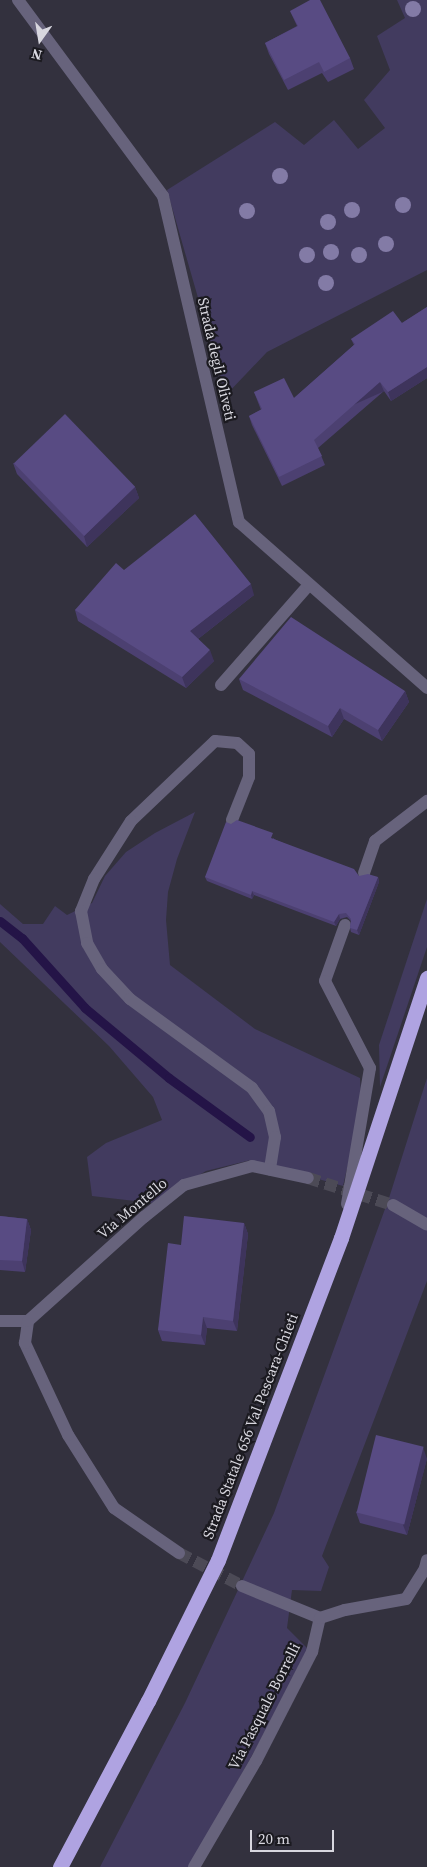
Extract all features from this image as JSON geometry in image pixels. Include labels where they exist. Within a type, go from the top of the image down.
[{"type":"highway","name":"Strada Statale 656 Val Pescara-Chieti","points":[[60,1867],[148,1702],[218,1560],[341,1238],[427,978]]},
{"type":"street","name":"Strada degli Oliveti","points":[[18,0],[163,196],[239,522],[427,688]]},
{"type":"street","points":[[221,685],[309,585]]},
{"type":"street","points":[[232,820],[249,777],[249,754],[236,743],[215,741],[131,822],[94,879],[81,911],[87,944],[102,969],[130,999],[252,1088],[269,1110],[275,1137],[270,1170]]},
{"type":"street","points":[[364,873],[375,841],[427,801]]},
{"type":"street","points":[[341,1238],[370,1068],[326,981],[345,925]]},
{"type":"street","name":"Via Montello","points":[[28,1321],[144,1217],[184,1185],[252,1166],[308,1178]]},
{"type":"street","points":[[392,1205],[427,1225]]},
{"type":"street","points":[[0,1321],[28,1321],[25,1343],[68,1435],[114,1508],[179,1553]]},
{"type":"street","points":[[242,1586],[320,1618],[353,1609],[406,1599],[425,1568],[427,1560]]},
{"type":"street","name":"Via Pasquale Borrelli","points":[[194,1867],[265,1744],[312,1652],[320,1618]]},
{"type":"shaded area","points":[[397,0],[427,0],[427,270],[267,352],[226,395],[167,190],[275,122],[304,145],[334,120],[358,149],[385,128],[364,100],[390,70],[377,36],[405,18]]},
{"type":"shaded area","points":[[195,812],[177,859],[168,892],[166,920],[170,965],[255,1029],[360,1078],[361,1096],[355,1134],[343,1186],[251,1160],[206,1171],[152,1203],[92,1196],[87,1157],[106,1143],[162,1120],[153,1097],[109,1046],[0,942],[0,904],[23,924],[43,924],[55,906],[67,915],[92,903],[105,876],[126,852],[155,833]]},
{"type":"shaded area","points":[[427,899],[427,947],[380,1087],[379,1045]]},
{"type":"shaded area","points":[[427,1078],[427,1281],[322,1556],[329,1567],[321,1591],[292,1590],[287,1628],[310,1651],[190,1867],[100,1867],[185,1703],[274,1513],[389,1198]]},
{"type":"building","points":[[310,0],[320,0],[350,58],[324,72],[319,62],[284,80],[265,43],[298,26],[290,11]]},
{"type":"building","points":[[427,307],[427,367],[388,392],[380,382],[314,440],[322,456],[279,477],[249,416],[262,409],[254,392],[284,378],[294,398],[355,344],[351,339],[393,311],[402,323]]},
{"type":"building","points":[[65,414],[135,487],[84,536],[14,463]]},
{"type":"building","points":[[195,514],[251,584],[190,631],[210,650],[182,677],[75,610],[116,563],[124,570]]},
{"type":"building","points":[[291,617],[405,691],[378,730],[340,708],[328,726],[239,679]]},
{"type":"building","points":[[237,820],[273,833],[271,838],[354,869],[359,876],[368,874],[378,877],[357,930],[350,928],[351,919],[346,913],[339,914],[334,922],[252,891],[251,895],[205,877],[226,822],[231,824]]},
{"type":"building","points":[[0,1216],[27,1219],[22,1261],[0,1260]]},
{"type":"building","points":[[184,1216],[244,1223],[233,1321],[203,1317],[201,1335],[158,1330],[168,1243],[181,1245]]},
{"type":"building","points":[[376,1435],[424,1447],[404,1524],[357,1513]]},
{"type":"waterway","points":[[0,921],[22,938],[85,1008],[169,1078],[250,1137]]},
{"type":"tunnel","points":[[308,1178],[393,1205]]},
{"type":"tunnel","points":[[179,1553],[242,1586]]}]
